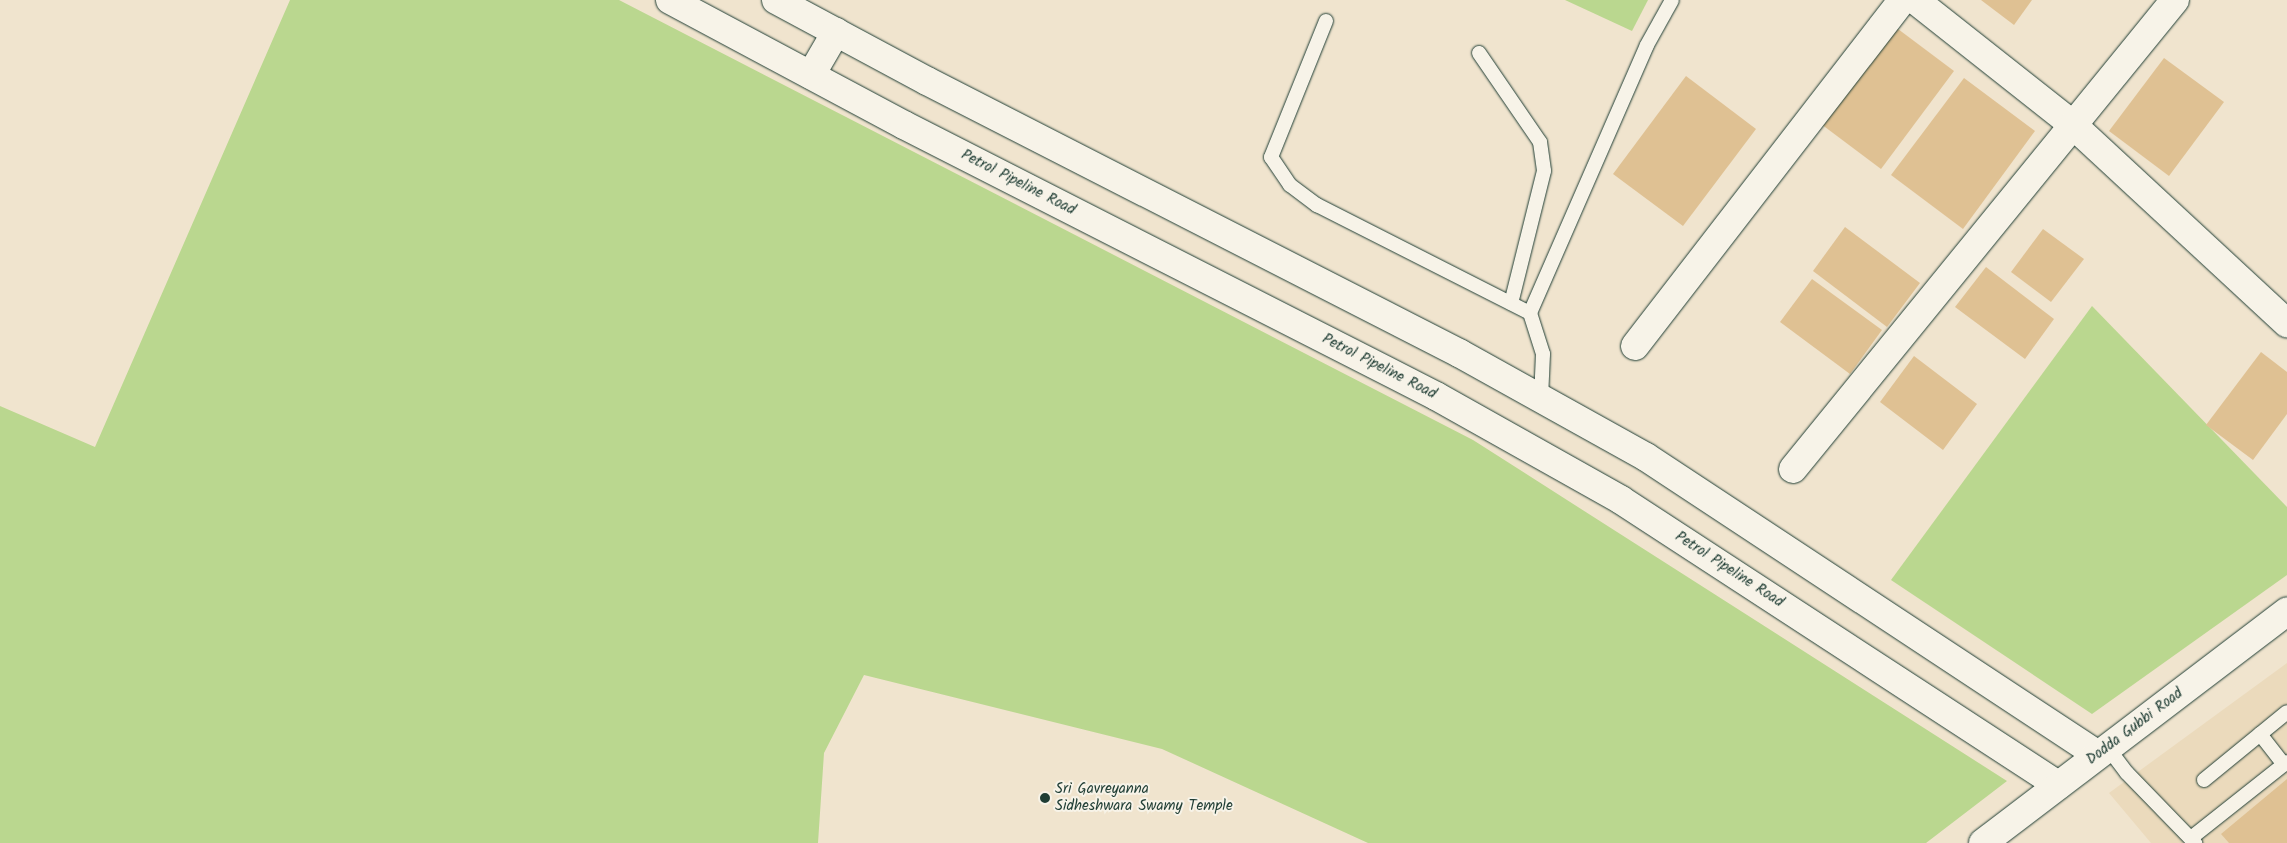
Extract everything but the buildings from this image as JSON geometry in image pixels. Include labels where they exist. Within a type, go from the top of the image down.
[{"type":"main road","name":"Petrol Pipeline Road","points":[[670,0],[811,75],[1436,396],[1621,500],[2058,785]]},
{"type":"main road","points":[[776,0],[936,86],[1450,348],[1646,457],[2103,752]]},
{"type":"main road","points":[[1635,346],[1902,0]]},
{"type":"main road","points":[[1915,0],[2074,125],[2287,323]]},
{"type":"main road","points":[[1792,470],[2174,0]]},
{"type":"main road","points":[[811,75],[836,32]]},
{"type":"main road","name":"Dodda Gubbi Road","points":[[1983,843],[2287,611]]},
{"type":"lane","points":[[1541,398],[1543,354],[1530,313],[1647,45],[1672,0]]},
{"type":"lane","points":[[1326,21],[1271,157],[1290,185],[1317,205],[1530,313]]},
{"type":"lane","points":[[1479,53],[1540,142],[1544,171],[1511,303]]},
{"type":"lane","points":[[2204,780],[2287,712]]},
{"type":"lane","points":[[2103,752],[2127,773],[2193,840],[2285,764],[2260,734]]},
{"type":"shaded area","points":[[2287,663],[2287,843],[2151,843],[2109,793]]},
{"type":"green space","points":[[290,0],[619,0],[1473,440],[2007,781],[1926,843],[1368,843],[1162,749],[864,675],[824,753],[818,843],[0,843],[0,406],[95,447]]},
{"type":"green space","points":[[1565,0],[1648,0],[1632,31]]},
{"type":"green space","points":[[2092,306],[2287,507],[2287,575],[2092,714],[1891,580]]},
{"type":"place","name":"Sri Gavreyanna Sidheshwara Swamy Temple","points":[[1045,798]]}]
